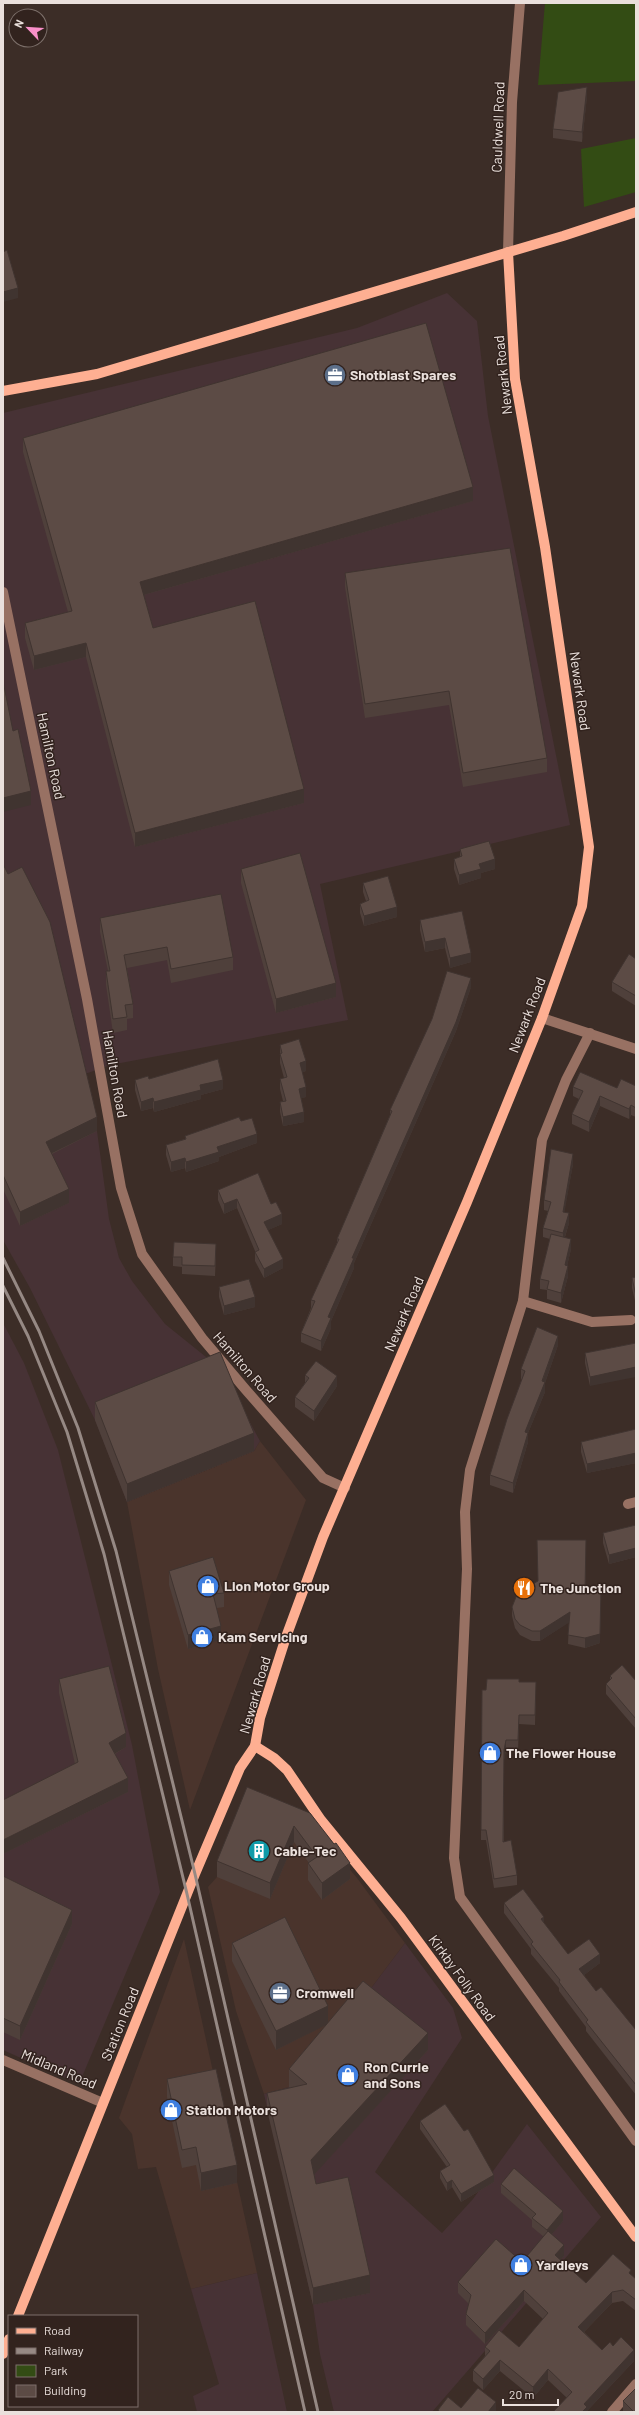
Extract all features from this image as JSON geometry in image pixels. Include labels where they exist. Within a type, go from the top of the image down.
[{"type":"main road","points":[[3,391],[96,374],[508,252],[636,212]]},
{"type":"main road","name":"Newark Road","points":[[255,1746],[260,1718],[286,1637],[323,1537],[467,1202],[542,1018],[582,906],[589,847],[545,547],[515,379],[508,252]]},
{"type":"main road","name":"Station Road","points":[[18,2315],[237,1775],[255,1746]]},
{"type":"main road","name":"Kirkby Folly Road","points":[[255,1746],[274,1758],[287,1770],[321,1820],[401,1918],[636,2236]]},
{"type":"main road","points":[[3,2354],[8,2342]]},
{"type":"street","name":"Cauldwell Road","points":[[508,252],[512,102],[520,3]]},
{"type":"street","name":"Hamilton Road","points":[[3,592],[87,999],[121,1188],[142,1254],[202,1338],[246,1390],[323,1478],[345,1488]]},
{"type":"street","points":[[542,1018],[636,1049]]},
{"type":"street","points":[[590,1033],[566,1080],[542,1140],[522,1301],[470,1470],[465,1512],[467,1569],[454,1858],[460,1897],[636,2141]]},
{"type":"street","points":[[522,1301],[592,1322],[631,1320]]},
{"type":"street","name":"Midland Road","points":[[3,2060],[103,2103]]},
{"type":"street","points":[[612,2412],[636,2384]]},
{"type":"shaded area","points":[[447,293],[477,321],[488,416],[570,825],[320,884],[348,1020],[110,1065],[85,1074],[97,1131],[109,1219],[119,1258],[132,1281],[165,1324],[221,1369],[260,1441],[254,1451],[127,1502],[95,1420],[30,1288],[3,1240],[3,413],[357,328]]},
{"type":"shaded area","points":[[3,1323],[24,1363],[58,1450],[132,1745],[160,1892],[79,2084],[3,2050]]},
{"type":"shaded area","name":"Lion Motor Group","points":[[260,1441],[306,1500],[190,1810],[158,1669],[127,1502],[254,1451]]},
{"type":"shaded area","points":[[247,1790],[266,1794],[304,1815],[357,1878],[405,1943],[363,1999],[289,2087],[264,2094],[236,2011],[208,1887],[217,1877]]},
{"type":"shaded area","name":"Station Motors","points":[[184,1939],[257,2273],[191,2289],[156,2167],[138,2169],[132,2134],[119,2118]]},
{"type":"shaded area","points":[[405,1943],[453,2008],[462,2038],[375,2172],[442,2233],[473,2199],[527,2124],[601,2217],[432,2412],[334,2412],[320,2354],[313,2305],[264,2094],[289,2087],[363,1999]]},
{"type":"shaded area","points":[[257,2273],[287,2412],[197,2412],[193,2396],[219,2384],[191,2289]]},
{"type":"green space","points":[[545,3],[636,3],[636,81],[538,85]]},
{"type":"green space","points":[[636,138],[636,192],[584,207],[581,149]]},
{"type":"building","points":[[587,87],[582,132],[553,129],[558,92]]},
{"type":"building","points":[[7,250],[18,288],[3,292],[3,252]]},
{"type":"building","points":[[426,323],[473,487],[140,582],[153,628],[255,601],[304,789],[135,833],[86,643],[34,656],[25,623],[72,611],[23,438]]},
{"type":"building","points":[[510,548],[547,758],[463,773],[449,691],[365,704],[345,573]]},
{"type":"building","points":[[3,681],[13,731],[18,729],[31,791],[3,798]]},
{"type":"building","points":[[489,841],[495,859],[479,864],[481,869],[459,875],[454,859],[462,856],[460,849]]},
{"type":"building","points":[[300,853],[336,983],[276,999],[241,869]]},
{"type":"building","points":[[3,864],[8,874],[22,867],[50,922],[97,1117],[46,1142],[69,1189],[20,1212],[3,1175]]},
{"type":"building","points":[[388,876],[397,907],[364,916],[360,904],[369,900],[363,883]]},
{"type":"building","points":[[221,894],[233,957],[171,969],[167,947],[124,955],[133,1004],[125,1005],[127,1017],[113,1019],[106,971],[110,971],[100,918]]},
{"type":"building","points":[[462,911],[471,953],[450,958],[445,938],[425,942],[420,920]]},
{"type":"building","points":[[629,954],[636,959],[636,996],[612,982]]},
{"type":"building","points":[[447,971],[471,978],[456,1022],[352,1258],[354,1258],[328,1317],[331,1318],[321,1341],[301,1333],[315,1301],[311,1300],[339,1239],[337,1239],[392,1111],[390,1110],[432,1019]]},
{"type":"building","points":[[299,1039],[306,1061],[300,1063],[306,1087],[299,1089],[304,1112],[283,1117],[280,1102],[286,1101],[280,1079],[287,1077],[280,1054],[282,1053],[280,1045]]},
{"type":"building","points":[[218,1059],[223,1080],[200,1085],[201,1090],[154,1102],[153,1098],[141,1102],[135,1080],[148,1076],[149,1079]]},
{"type":"building","points":[[580,1072],[617,1088],[621,1079],[636,1086],[636,1108],[631,1105],[629,1109],[600,1096],[589,1122],[572,1114],[583,1091],[573,1087]]},
{"type":"building","points":[[239,1117],[241,1121],[252,1118],[257,1134],[217,1147],[219,1152],[186,1162],[185,1158],[171,1162],[166,1145],[186,1139],[185,1136]]},
{"type":"building","points":[[551,1149],[573,1154],[563,1212],[569,1213],[563,1233],[543,1228],[551,1202],[544,1200]]},
{"type":"building","points":[[258,1173],[271,1204],[276,1202],[282,1214],[264,1222],[283,1259],[264,1269],[255,1252],[259,1250],[237,1199],[224,1204],[218,1190]]},
{"type":"building","points":[[551,1234],[571,1239],[565,1265],[568,1266],[561,1293],[547,1289],[549,1281],[540,1279]]},
{"type":"building","points":[[174,1242],[216,1244],[215,1266],[182,1265],[182,1257],[173,1257]]},
{"type":"building","points":[[636,1277],[636,1296],[632,1278]]},
{"type":"building","points":[[249,1279],[255,1297],[224,1306],[219,1287]]},
{"type":"building","points":[[537,1327],[558,1336],[542,1381],[545,1382],[525,1432],[528,1433],[513,1483],[490,1475],[507,1419],[525,1371],[521,1369]]},
{"type":"building","points":[[636,1343],[636,1367],[590,1377],[585,1353]]},
{"type":"building","points":[[220,1352],[254,1433],[127,1484],[95,1402]]},
{"type":"building","points":[[316,1361],[337,1376],[314,1411],[295,1397],[309,1378],[305,1375]]},
{"type":"building","points":[[636,1429],[636,1453],[587,1464],[581,1442]]},
{"type":"building","points":[[636,1525],[636,1548],[609,1555],[603,1533]]},
{"type":"building","name":"The Junction","points":[[537,1540],[586,1540],[585,1589],[601,1588],[600,1634],[585,1638],[568,1635],[570,1612],[540,1631],[532,1631],[520,1625],[515,1619],[512,1607],[518,1592],[538,1581]]},
{"type":"building","points":[[213,1557],[224,1593],[213,1594],[221,1626],[188,1635],[169,1571]]},
{"type":"building","points":[[622,1665],[636,1681],[636,1719],[606,1684],[612,1678],[610,1676]]},
{"type":"building","points":[[109,1666],[126,1733],[109,1743],[128,1778],[3,1840],[3,1800],[78,1762],[59,1679]]},
{"type":"building","points":[[487,1679],[519,1679],[519,1682],[536,1682],[535,1715],[519,1715],[518,1740],[506,1740],[504,1750],[503,1842],[511,1840],[517,1875],[494,1879],[486,1830],[481,1830],[482,1690],[486,1690]]},
{"type":"building","points":[[247,1787],[310,1813],[334,1844],[336,1843],[350,1863],[322,1883],[308,1863],[317,1857],[294,1826],[270,1883],[217,1861]]},
{"type":"building","points":[[3,1876],[72,1910],[20,2026],[3,2018]]},
{"type":"building","points":[[523,1889],[544,1917],[541,1919],[568,1954],[589,1939],[600,1954],[579,1969],[596,1991],[601,1987],[636,2030],[636,2085],[586,2022],[588,2020],[559,1982],[560,1980],[531,1944],[533,1942],[504,1903]]},
{"type":"building","name":"Cromwell","points":[[285,1917],[328,2006],[276,2031],[232,1943]]},
{"type":"building","points":[[363,1981],[428,2033],[311,2160],[316,2184],[348,2177],[370,2275],[313,2288],[267,2093],[307,2084],[289,2069]]},
{"type":"building","points":[[216,2069],[237,2165],[201,2173],[196,2147],[182,2150],[167,2079]]},
{"type":"building","points":[[445,2104],[464,2131],[468,2129],[494,2175],[461,2194],[452,2180],[447,2183],[440,2171],[450,2165],[420,2121]]},
{"type":"building","points":[[514,2168],[563,2211],[547,2230],[532,2218],[536,2214],[501,2184]]},
{"type":"building","points":[[548,2231],[564,2245],[555,2255],[586,2283],[613,2254],[631,2270],[629,2273],[636,2279],[636,2300],[623,2290],[612,2292],[578,2327],[602,2350],[610,2342],[613,2346],[621,2337],[634,2350],[584,2404],[587,2407],[582,2412],[554,2411],[572,2392],[548,2369],[533,2387],[500,2360],[483,2379],[473,2370],[490,2351],[485,2347],[499,2330],[519,2347],[548,2313],[524,2290],[485,2333],[466,2314],[471,2295],[458,2282],[496,2239],[522,2262]]},
{"type":"building","points":[[478,2388],[496,2402],[488,2412],[440,2412],[438,2410],[448,2397],[461,2408]]},
{"type":"building","points":[[636,2388],[636,2412],[634,2412],[623,2401]]},
{"type":"railway","points":[[3,1258],[39,1331],[78,1428],[116,1551],[195,1874],[318,2412]]},
{"type":"railway","points":[[3,1286],[28,1336],[67,1432],[104,1554],[187,1894],[305,2412]]},
{"type":"place","name":"Shotblast Spares","points":[[335,375]]},
{"type":"place","name":"Lion Motor Group","points":[[208,1586]]},
{"type":"place","name":"The Junction","points":[[524,1588]]},
{"type":"place","name":"Kam Servicing","points":[[202,1637]]},
{"type":"place","name":"The Flower House","points":[[490,1753]]},
{"type":"place","name":"Cable-Tec","points":[[259,1851]]},
{"type":"place","name":"Cromwell","points":[[280,1993]]},
{"type":"place","name":"Ron Currie and Sons","points":[[348,2075]]},
{"type":"place","name":"Station Motors","points":[[171,2110]]},
{"type":"place","name":"Yardleys","points":[[521,2265]]}]
